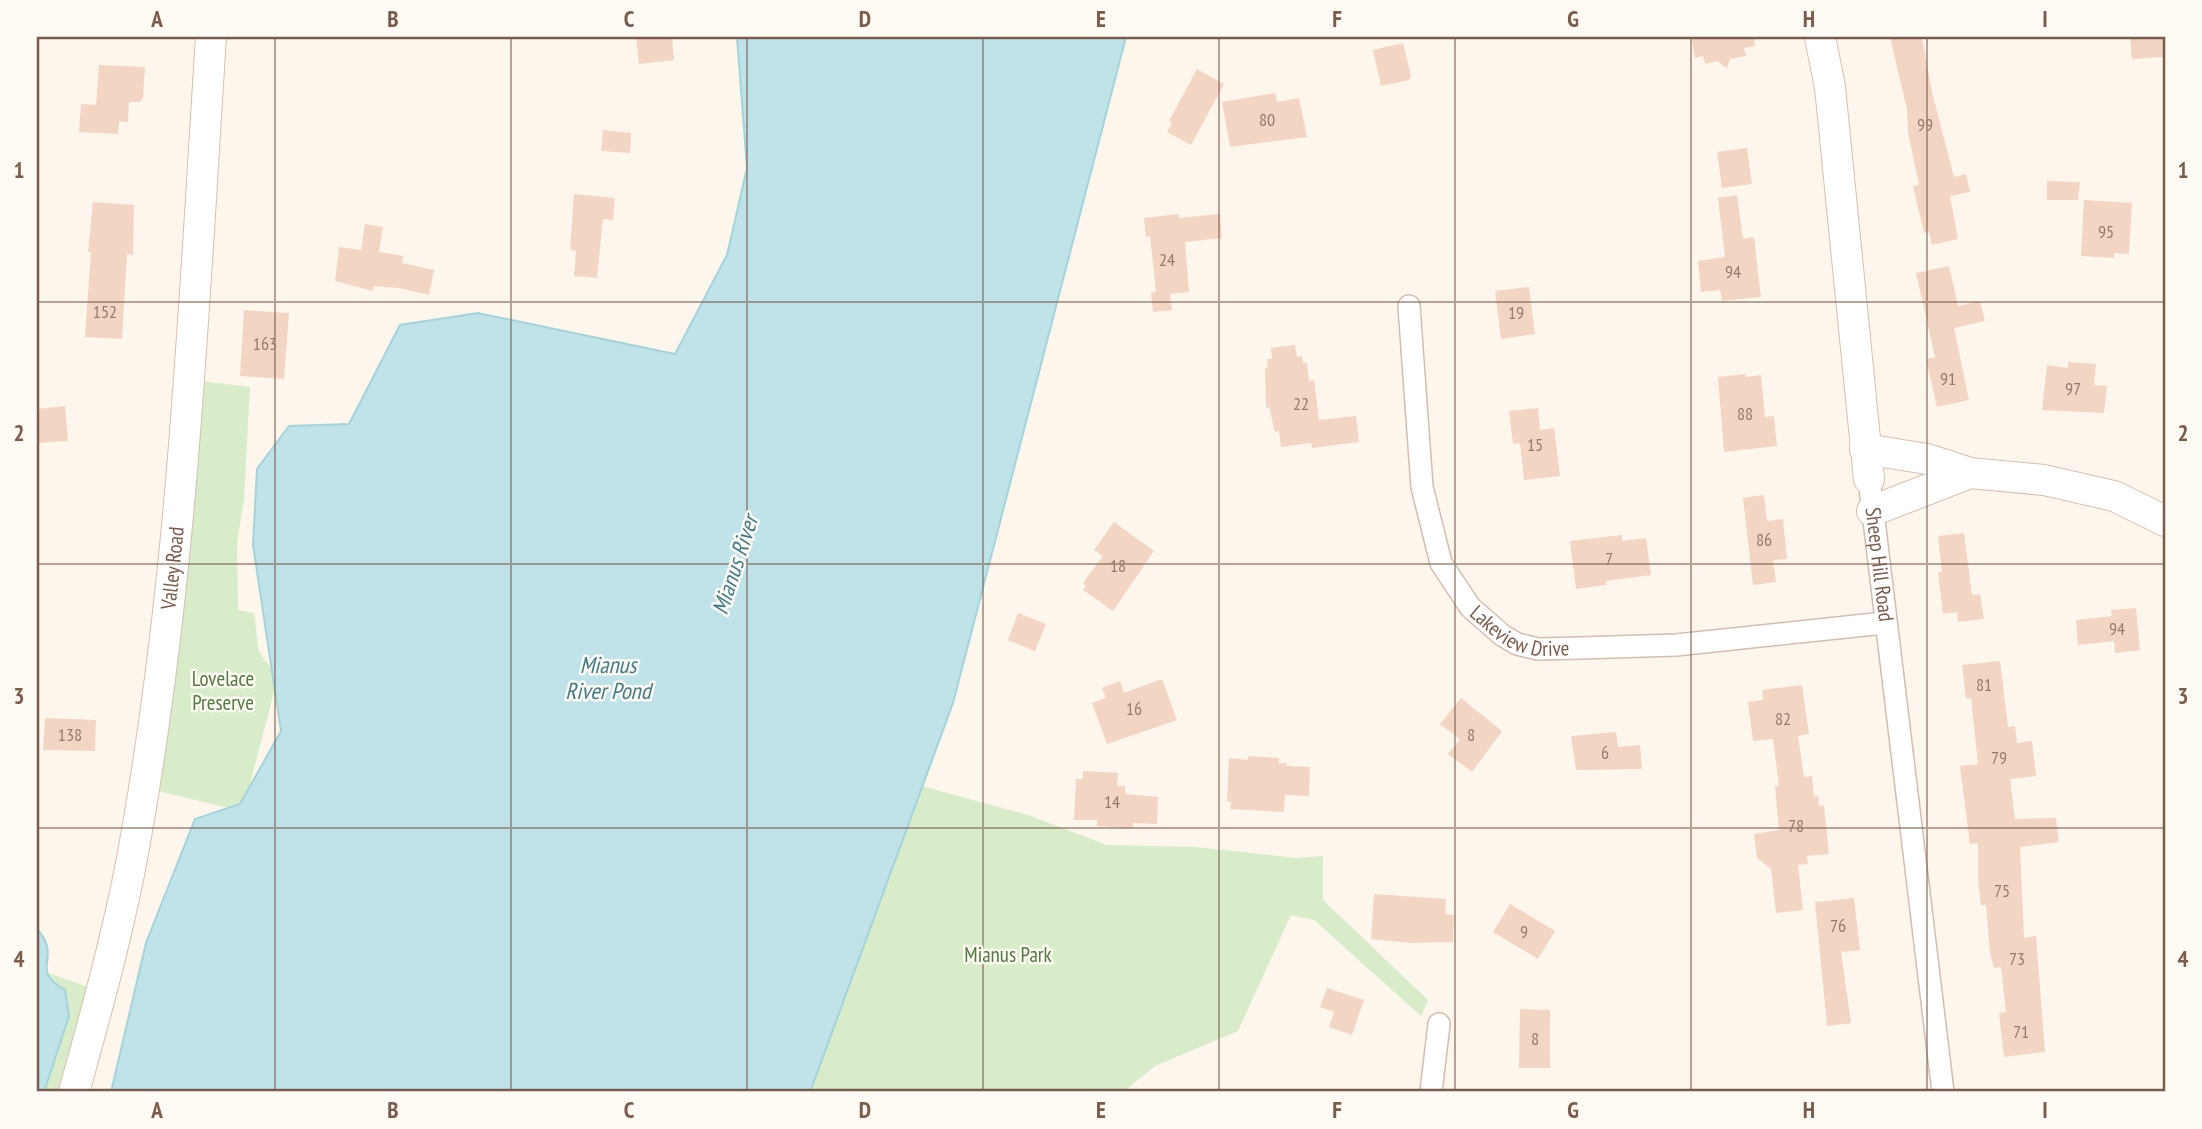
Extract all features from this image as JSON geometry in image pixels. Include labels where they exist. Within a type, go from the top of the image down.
[{"type":"main road","name":"Valley Road","points":[[74,1092],[118,924],[154,719],[180,486],[211,37]]},
{"type":"main road","name":"Sheep Hill Road","points":[[1820,37],[1833,114],[1869,479]]},
{"type":"main road","points":[[1866,449],[1927,459],[1970,473],[2043,480],[2114,496],[2165,521]]},
{"type":"main road","points":[[1872,511],[1970,473]]},
{"type":"street","name":"Lakeview Drive","points":[[1409,306],[1422,487],[1441,563],[1470,607],[1502,635],[1517,644],[1538,649],[1676,645],[1884,623]]},
{"type":"street","name":"Sheep Hill Road","points":[[1869,479],[1884,623],[1943,1092]]},
{"type":"street","points":[[1432,1092],[1439,1024]]},
{"type":"green space","name":"Lovelace Preserve","points":[[200,381],[250,387],[244,499],[237,543],[238,610],[254,613],[259,652],[278,677],[250,784],[237,810],[158,791]]},
{"type":"green space","name":"Mianus Park","points":[[922,786],[1028,815],[1107,845],[1195,847],[1297,858],[1323,856],[1323,900],[1428,1000],[1421,1016],[1314,920],[1291,915],[1238,1031],[1155,1066],[1123,1092],[808,1092]]},
{"type":"green space","points":[[37,969],[91,988],[57,1092],[37,1092]]},
{"type":"water","name":"Mianus River Pond","points":[[737,37],[1126,37],[953,703],[810,1092],[111,1092],[146,943],[195,819],[240,804],[281,731],[253,545],[257,469],[289,426],[349,424],[400,325],[478,313],[675,354],[727,255],[747,168]]},
{"type":"water","points":[[37,929],[47,948],[48,976],[65,990],[69,1016],[44,1092],[37,1092]]},
{"type":"building","points":[[636,37],[672,37],[674,60],[639,64]]},
{"type":"building","points":[[1691,37],[1754,37],[1755,46],[1744,48],[1746,56],[1730,59],[1727,68],[1717,61],[1705,64],[1703,56],[1695,58]]},
{"type":"building","points":[[1890,37],[1922,37],[1932,92],[1954,177],[1966,174],[1970,192],[1950,196],[1958,239],[1932,245],[1929,232],[1924,233],[1913,186],[1919,185],[1908,132],[1907,109]]},
{"type":"building","points":[[2130,37],[2165,37],[2165,57],[2132,59]]},
{"type":"building","points":[[1403,43],[1411,76],[1409,80],[1381,86],[1373,50]]},
{"type":"building","points":[[99,65],[145,67],[143,97],[140,102],[129,102],[128,122],[119,121],[118,134],[79,132],[81,104],[96,105]]},
{"type":"building","points":[[1197,69],[1224,84],[1191,145],[1167,132],[1172,122],[1169,121]]},
{"type":"building","points":[[1275,93],[1277,102],[1299,98],[1307,137],[1230,147],[1222,102]]},
{"type":"building","points":[[603,130],[631,133],[630,153],[601,151]]},
{"type":"building","points":[[1747,148],[1752,184],[1722,188],[1717,152]]},
{"type":"building","points":[[2047,181],[2080,182],[2078,200],[2047,200]]},
{"type":"building","points":[[574,194],[615,198],[613,220],[603,219],[597,278],[574,276],[576,251],[570,250]]},
{"type":"building","points":[[1737,195],[1743,239],[1754,237],[1761,297],[1722,301],[1720,290],[1701,292],[1698,261],[1725,257],[1718,198]]},
{"type":"building","points":[[2084,200],[2132,203],[2129,254],[2114,253],[2114,258],[2081,256]]},
{"type":"building","points":[[93,202],[134,205],[133,255],[127,254],[122,339],[85,337]]},
{"type":"building","points":[[1179,214],[1179,218],[1220,214],[1222,238],[1185,242],[1189,292],[1170,294],[1172,310],[1153,312],[1151,293],[1156,292],[1150,236],[1146,237],[1144,218]]},
{"type":"building","points":[[365,224],[383,227],[379,252],[403,256],[402,263],[434,270],[429,295],[399,288],[373,286],[373,291],[335,281],[339,247],[361,250]]},
{"type":"building","points":[[1949,266],[1958,306],[1980,301],[1985,321],[1954,328],[1969,400],[1937,407],[1926,359],[1935,357],[1916,273]]},
{"type":"building","points":[[1529,287],[1535,334],[1501,339],[1495,291]]},
{"type":"building","points":[[244,310],[289,313],[284,379],[240,376]]},
{"type":"building","points":[[1295,345],[1297,357],[1302,356],[1303,363],[1307,363],[1309,381],[1314,380],[1319,420],[1356,416],[1359,442],[1312,448],[1311,443],[1281,447],[1279,431],[1275,432],[1269,407],[1266,408],[1265,368],[1268,367],[1267,359],[1272,359],[1271,348]]},
{"type":"building","points":[[2068,362],[2096,364],[2094,385],[2107,386],[2104,413],[2042,410],[2047,365],[2068,368]]},
{"type":"building","points":[[1745,374],[1746,377],[1761,375],[1765,417],[1774,416],[1777,446],[1724,452],[1718,377]]},
{"type":"building","points":[[65,406],[68,441],[37,443],[37,409]]},
{"type":"building","points":[[1538,408],[1540,430],[1554,428],[1560,476],[1524,480],[1520,443],[1513,444],[1509,411]]},
{"type":"building","points":[[1764,495],[1767,521],[1783,519],[1787,559],[1773,560],[1776,582],[1753,585],[1743,498]]},
{"type":"building","points":[[1114,522],[1154,551],[1113,611],[1083,590],[1086,586],[1083,583],[1103,556],[1094,550]]},
{"type":"building","points":[[1964,533],[1972,595],[1980,594],[1984,619],[1958,622],[1957,612],[1943,614],[1938,572],[1942,572],[1938,536]]},
{"type":"building","points":[[1622,535],[1622,541],[1646,538],[1651,575],[1606,581],[1606,585],[1576,589],[1570,541]]},
{"type":"building","points":[[2136,608],[2140,650],[2115,653],[2114,641],[2078,645],[2076,620],[2112,616],[2111,610]]},
{"type":"building","points":[[1018,613],[1046,624],[1035,651],[1008,640]]},
{"type":"building","points":[[2000,661],[2008,727],[2015,726],[2017,743],[2032,741],[2036,776],[2010,779],[2015,819],[2056,818],[2059,842],[2020,847],[2024,938],[2036,936],[2045,1052],[2004,1057],[1999,1013],[2006,1012],[2001,967],[1994,968],[1990,953],[1986,905],[1981,905],[1978,880],[1978,843],[1970,844],[1960,766],[1978,764],[1971,698],[1966,699],[1962,665]]},
{"type":"building","points":[[1162,679],[1177,720],[1107,744],[1092,703],[1106,698],[1102,688],[1120,681],[1124,693]]},
{"type":"building","points":[[1802,685],[1809,734],[1798,736],[1804,777],[1812,776],[1814,797],[1818,796],[1819,806],[1824,805],[1829,854],[1807,856],[1808,864],[1798,865],[1803,910],[1776,913],[1771,869],[1757,858],[1754,834],[1779,830],[1775,786],[1779,786],[1773,739],[1753,741],[1748,702],[1763,700],[1762,690]]},
{"type":"building","points":[[1461,698],[1502,731],[1472,772],[1448,754],[1460,739],[1440,724]]},
{"type":"building","points":[[45,718],[96,720],[95,751],[43,750]]},
{"type":"building","points":[[1616,732],[1618,747],[1640,745],[1642,769],[1576,770],[1571,736]]},
{"type":"building","points":[[1248,756],[1279,758],[1279,763],[1287,763],[1286,766],[1310,767],[1309,796],[1285,795],[1284,812],[1230,809],[1231,802],[1227,801],[1229,758],[1248,760]]},
{"type":"building","points":[[1083,771],[1118,773],[1117,786],[1125,786],[1125,794],[1158,797],[1157,824],[1133,823],[1133,828],[1097,826],[1097,820],[1074,820],[1076,779],[1083,779]]},
{"type":"building","points":[[1374,894],[1446,899],[1445,914],[1454,915],[1453,942],[1411,943],[1371,939]]},
{"type":"building","points":[[1854,898],[1860,950],[1841,952],[1851,1023],[1827,1026],[1815,902]]},
{"type":"building","points":[[1510,904],[1555,931],[1538,959],[1493,932]]},
{"type":"building","points":[[1327,988],[1364,1000],[1352,1035],[1329,1027],[1334,1012],[1320,1007]]},
{"type":"building","points":[[1520,1009],[1550,1010],[1550,1068],[1519,1068]]},
{"type":"water label","name":"Mianus River","points":[[735,565]]}]
